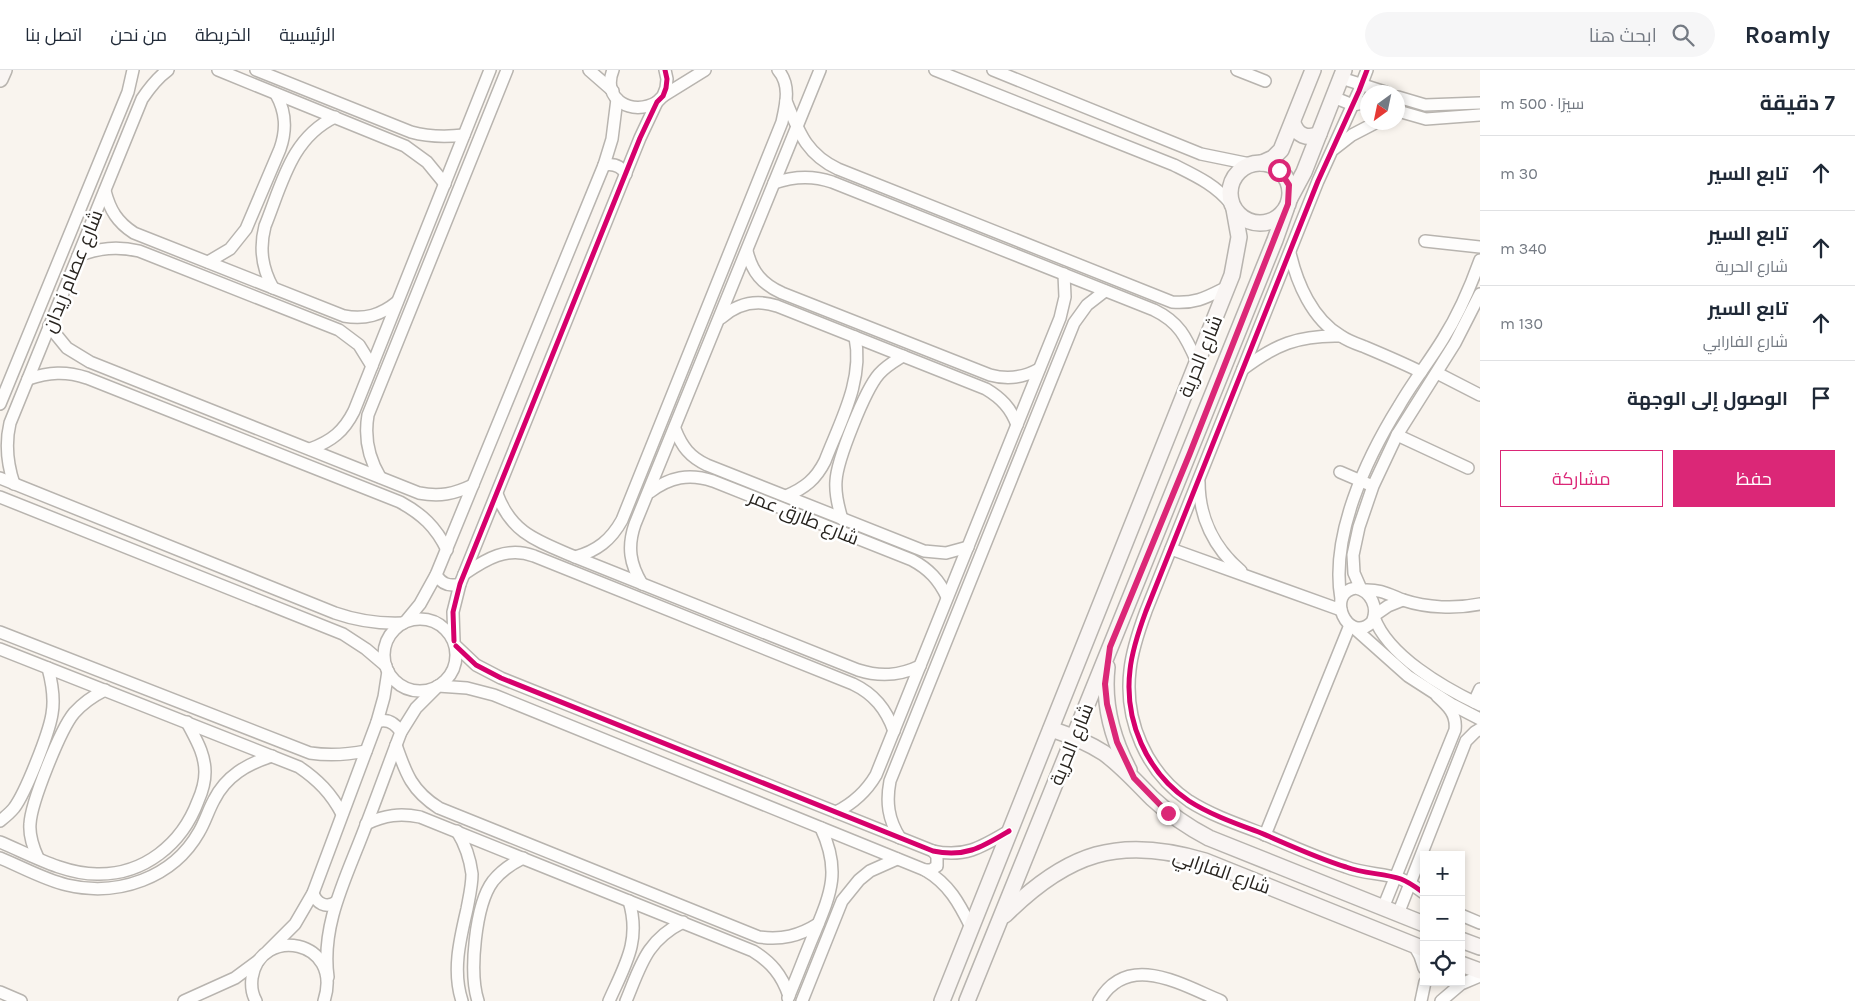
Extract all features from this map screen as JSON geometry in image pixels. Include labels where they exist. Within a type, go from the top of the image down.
[{"type":"street","points":[[0,79],[4,70]]},
{"type":"street","name":"شارع عصام زيدان","points":[[0,404],[128,92],[133,70]]},
{"type":"street","name":"شارع عصام زيدان","points":[[14,484],[8,466],[5,423],[28,379],[142,99],[154,82],[168,70]]},
{"type":"street","points":[[218,70],[393,140],[417,153],[445,184]]},
{"type":"street","points":[[256,70],[424,136],[464,135]]},
{"type":"street","points":[[380,477],[371,460],[366,441],[368,415],[507,70]]},
{"type":"street","points":[[589,70],[624,104],[632,108],[641,109],[650,107],[705,70]]},
{"type":"street","points":[[184,1001],[235,978],[259,960],[295,924],[313,893],[377,722],[384,697],[387,669],[384,658],[386,641],[420,604],[436,575],[604,165],[614,132],[615,95],[611,83],[613,70]]},
{"type":"street","points":[[324,1001],[330,995],[326,952],[327,939],[336,902],[401,732],[416,708],[450,676],[454,669],[457,654],[453,612],[462,579],[640,138],[666,88],[665,70]]},
{"type":"street","points":[[778,70],[784,82],[786,101],[797,126],[809,148],[829,164],[1172,302],[1186,303],[1199,301],[1230,281],[1239,269],[1248,270],[1255,276],[1256,285]]},
{"type":"street","points":[[642,584],[631,561],[630,548],[635,524],[720,320],[820,70]]},
{"type":"street","points":[[936,70],[1174,165],[1222,192],[1233,207],[1248,221],[1260,224],[1272,221],[1282,214],[1288,203],[1289,185],[1284,174],[1274,166],[1201,154],[993,70]]},
{"type":"street","points":[[1237,70],[1265,81]]},
{"type":"street","points":[[1233,207],[1229,192],[1232,180],[1240,170],[1273,158],[1281,150],[1313,70]]},
{"type":"street","points":[[1367,70],[1330,154],[1242,370],[1138,634],[1130,669],[1129,702],[1137,735],[1153,765],[1175,790],[1202,809],[1346,867],[1396,878],[1420,890]]},
{"type":"street","points":[[1343,74],[1362,84]]},
{"type":"street","name":"شارع الحرية","points":[[967,1001],[1190,453],[1288,203],[1304,172],[1343,74]]},
{"type":"street","points":[[310,449],[324,444],[337,435],[347,424],[354,411],[488,75],[500,87]]},
{"type":"street","points":[[128,92],[135,92],[142,99]]},
{"type":"street","points":[[208,262],[230,249],[239,240],[251,220],[280,149],[285,125],[284,114],[276,94]]},
{"type":"street","points":[[1333,97],[1353,105],[1360,104]]},
{"type":"street","points":[[1405,99],[1426,105],[1480,103]]},
{"type":"street","points":[[575,557],[587,554],[603,544],[616,531],[622,520],[778,132],[786,101]]},
{"type":"street","points":[[1062,121],[1070,101]]},
{"type":"street","points":[[1405,115],[1435,119],[1480,115]]},
{"type":"street","points":[[273,288],[267,277],[262,258],[264,226],[300,145],[311,132],[324,122],[335,117]]},
{"type":"street","points":[[1293,123],[1298,133],[1303,136],[1308,137],[1319,134]]},
{"type":"street","points":[[393,140],[400,136],[398,127]]},
{"type":"street","points":[[1330,154],[1340,144],[1362,130]]},
{"type":"street","points":[[1174,165],[1183,160],[1185,152],[1182,146]]},
{"type":"street","points":[[280,149],[288,149],[294,155]]},
{"type":"street","points":[[604,165],[615,164],[624,170],[626,174]]},
{"type":"street","points":[[823,179],[822,170],[829,164]]},
{"type":"street","points":[[774,183],[798,177],[823,179],[1154,310],[1180,329],[1198,362]]},
{"type":"street","points":[[104,191],[108,205],[115,217],[124,227],[143,237],[344,316],[367,318],[383,312],[397,302]]},
{"type":"street","name":"شارع الحرية","points":[[942,1001],[1230,281],[1239,237],[1233,207]]},
{"type":"street","points":[[251,220],[255,227],[260,228],[264,226]]},
{"type":"street","points":[[139,251],[136,244],[138,239],[143,237]]},
{"type":"street","points":[[1014,254],[1019,241]]},
{"type":"street","points":[[1425,241],[1480,247]]},
{"type":"street","points":[[78,256],[90,251],[114,247],[139,251],[339,330],[359,345],[372,366]]},
{"type":"street","points":[[747,251],[750,263],[756,274],[764,283],[782,292],[1000,378],[1020,378],[1039,369]]},
{"type":"street","points":[[1290,253],[1298,281],[1312,307],[1325,323],[1340,336],[1421,372]]},
{"type":"street","points":[[1480,260],[1453,321],[1389,423],[1361,481],[1349,515],[1338,569],[1341,604],[1351,626],[1408,676],[1437,696],[1480,719]]},
{"type":"street","points":[[836,812],[863,794],[876,775],[1060,318],[1065,296],[1064,274]]},
{"type":"street","points":[[49,284],[64,290]]},
{"type":"street","points":[[900,838],[888,810],[890,781],[1074,324],[1087,305],[1105,291]]},
{"type":"street","points":[[777,306],[773,301],[775,295],[782,292]]},
{"type":"street","points":[[1480,294],[1455,343],[1398,435],[1373,486],[1359,527],[1353,555],[1354,573],[1362,590],[1373,603],[1374,616],[1385,638],[1428,674],[1477,703],[1480,689]]},
{"type":"street","points":[[1154,310],[1161,304],[1159,297]]},
{"type":"street","points":[[720,320],[732,310],[746,304],[767,303],[777,306],[978,385],[1002,400],[1017,425]]},
{"type":"street","points":[[339,330],[345,325],[344,316]]},
{"type":"street","points":[[1060,318],[1068,316],[1074,324]]},
{"type":"street","points":[[49,326],[67,348],[78,356],[99,366],[419,493],[447,495],[473,486]]},
{"type":"street","points":[[1242,370],[1286,342],[1320,336],[1340,336]]},
{"type":"street","points":[[786,496],[810,483],[826,461],[857,372],[858,360],[855,337]]},
{"type":"street","points":[[691,350],[705,356]]},
{"type":"street","points":[[842,519],[836,492],[838,466],[864,399],[879,374],[890,364],[904,356]]},
{"type":"street","points":[[94,380],[94,372],[99,366]]},
{"type":"street","points":[[28,379],[63,372],[94,380],[400,502],[423,516],[433,526],[446,550]]},
{"type":"street","points":[[978,385],[984,380],[982,372]]},
{"type":"street","points":[[1437,373],[1480,395]]},
{"type":"street","points":[[850,394],[858,390],[863,394],[864,399]]},
{"type":"street","points":[[354,411],[355,416],[359,418],[364,418],[368,415]]},
{"type":"street","name":"شارع طارق عمر","points":[[675,429],[686,451],[707,465],[917,548],[946,553],[968,547]]},
{"type":"street","points":[[1398,435],[1468,468]]},
{"type":"street","points":[[1165,444],[1190,453]]},
{"type":"street","points":[[826,461],[830,468],[838,466]]},
{"type":"street","points":[[702,478],[701,470],[707,465]]},
{"type":"street","points":[[1340,472],[1373,486]]},
{"type":"street","name":"شارع طارق عمر","points":[[648,494],[668,480],[691,476],[702,478],[912,560],[928,569],[936,577],[947,597]]},
{"type":"street","points":[[1199,477],[1202,511],[1209,530],[1218,547],[1246,575]]},
{"type":"street","points":[[0,478],[348,618],[375,623],[405,622],[416,619],[434,621],[449,633],[455,644],[476,665],[510,682],[933,851],[957,854],[970,852],[1009,832]]},
{"type":"street","points":[[400,502],[406,498],[407,487]]},
{"type":"street","points":[[990,492],[1004,498]]},
{"type":"street","points":[[496,494],[502,507],[522,532],[575,557],[858,670],[882,676],[895,675],[920,666]]},
{"type":"street","points":[[0,497],[342,634],[366,649],[387,669],[398,683],[412,690],[428,690],[437,687],[467,688],[503,699],[925,870],[946,885],[955,897],[971,927]]},
{"type":"street","points":[[0,506],[13,502]]},
{"type":"street","points":[[622,520],[626,526],[631,527],[635,524]]},
{"type":"street","points":[[534,556],[530,547],[534,542],[540,542]]},
{"type":"street","points":[[912,560],[919,556],[917,548]]},
{"type":"street","points":[[1171,549],[1246,575],[1341,604]]},
{"type":"street","points":[[436,575],[439,580],[449,585],[462,579],[485,560],[506,552],[525,553],[534,556],[853,684],[874,697],[890,718],[894,731]]},
{"type":"street","points":[[197,576],[203,560]]},
{"type":"street","points":[[1341,604],[1347,591],[1356,588],[1383,591],[1403,600],[1446,607],[1478,607]]},
{"type":"street","points":[[1351,626],[1358,628],[1368,626],[1374,616],[1388,606],[1403,600]]},
{"type":"street","points":[[342,634],[350,628],[348,618]]},
{"type":"street","points":[[729,634],[734,621]]},
{"type":"street","points":[[1265,835],[1351,626]]},
{"type":"street","points":[[0,632],[310,753],[348,755],[366,751]]},
{"type":"street","name":"شارع الفارابي","points":[[1110,647],[1105,684],[1107,704],[1117,742],[1134,778]]},
{"type":"street","points":[[0,649],[284,760],[312,776],[325,787],[342,814]]},
{"type":"street","points":[[0,821],[15,807],[24,791],[48,728],[53,703],[48,668]]},
{"type":"street","points":[[853,684],[858,684],[862,681],[862,674],[858,670]]},
{"type":"street","points":[[503,699],[500,694],[500,688],[504,683],[510,682]]},
{"type":"street","points":[[38,858],[30,836],[31,813],[37,795],[62,734],[76,711],[84,702],[105,690]]},
{"type":"street","points":[[1383,908],[1455,730],[1454,716],[1451,710],[1437,696]]},
{"type":"street","points":[[377,722],[387,721],[398,727],[401,732]]},
{"type":"street","points":[[0,842],[68,870],[83,873],[98,874],[127,870],[155,858],[168,848],[188,824],[201,795],[205,772],[204,759],[187,722]]},
{"type":"street","points":[[48,728],[56,729],[62,734]]},
{"type":"street","name":"شارع الفارابي","points":[[1051,729],[1074,737],[1102,752],[1134,778],[1168,813],[1188,827],[1238,850],[1420,922]]},
{"type":"street","points":[[1398,914],[1460,753],[1470,736],[1480,729]]},
{"type":"street","points":[[1455,730],[1462,730],[1470,736]]},
{"type":"street","points":[[643,755],[650,738]]},
{"type":"street","points":[[396,745],[409,780],[427,801],[439,808],[759,937],[784,938],[796,935],[818,924]]},
{"type":"street","points":[[284,760],[289,754],[289,746]]},
{"type":"street","points":[[0,858],[65,885],[81,888],[115,888],[132,885],[156,874],[177,859],[189,847],[199,832],[213,801],[231,776],[244,767],[272,756]]},
{"type":"street","points":[[876,775],[881,782],[890,781]]},
{"type":"street","points":[[24,791],[29,797],[37,795]]},
{"type":"street","points":[[201,795],[208,795],[213,801]]},
{"type":"street","points":[[1426,803],[1439,808]]},
{"type":"street","points":[[434,822],[433,814],[439,808]]},
{"type":"street","points":[[366,824],[379,818],[407,814],[434,822],[683,922],[753,951],[772,965],[785,985],[788,998]]},
{"type":"street","points":[[788,998],[829,896],[832,870],[831,855],[820,828]]},
{"type":"street","points":[[456,831],[463,841],[470,864],[471,888],[459,947],[458,983],[462,1001]]},
{"type":"street","name":"شارع الفارابي","points":[[1000,919],[1027,892],[1065,866],[1105,853],[1126,849],[1148,849],[1169,851],[1205,861],[1419,947]]},
{"type":"street","points":[[1230,871],[1238,850]]},
{"type":"street","points":[[925,870],[934,868],[938,862],[937,856],[933,851]]},
{"type":"street","points":[[478,1001],[474,980],[474,953],[486,894],[492,882],[501,872],[523,858]]},
{"type":"street","points":[[802,1001],[842,900],[858,880],[870,871],[896,859]]},
{"type":"street","points":[[127,870],[132,885]]},
{"type":"street","points":[[607,892],[613,878]]},
{"type":"street","points":[[471,888],[486,894]]},
{"type":"street","points":[[313,893],[322,905],[332,905],[336,902]]},
{"type":"street","points":[[829,896],[838,895],[842,900]]},
{"type":"street","points":[[609,1001],[633,942],[633,914],[629,901]]},
{"type":"street","points":[[1465,916],[1480,922]]},
{"type":"street","points":[[626,1001],[650,948],[660,937],[683,922]]},
{"type":"street","points":[[753,951],[759,945],[759,937]]},
{"type":"street","points":[[1464,941],[1480,947]]},
{"type":"street","points":[[268,952],[280,946],[292,945],[305,948],[316,955],[324,965],[328,977]]},
{"type":"street","points":[[629,955],[635,954],[643,960]]},
{"type":"street","points":[[256,1001],[251,984],[253,972],[259,960]]},
{"type":"street","points":[[1465,965],[1480,971]]},
{"type":"street","points":[[954,971],[976,980]]},
{"type":"street","points":[[1099,1001],[1110,986],[1128,976],[1138,974],[1158,976],[1221,1001]]},
{"type":"street","points":[[1441,1001],[1461,984],[1480,976]]},
{"type":"street","points":[[1421,1001],[1424,986]]},
{"type":"street","points":[[0,992],[21,1001]]},
{"type":"cycle path","points":[[454,641],[453,612],[460,584],[640,138],[657,102],[663,96],[667,79],[665,70]]},
{"type":"cycle path","points":[[1367,70],[1318,181],[1146,611],[1132,655],[1129,689],[1135,726],[1150,760],[1174,789],[1189,801],[1233,823],[1314,855],[1353,869],[1401,879],[1420,890]]},
{"type":"cycle path","points":[[456,646],[476,665],[501,678],[933,851],[955,853],[973,850],[1009,831]]},
{"type":"route","points":[[1168,813],[1134,778],[1117,742],[1107,704],[1105,684],[1110,647],[1190,453],[1288,204],[1290,198],[1289,185],[1284,174],[1279,170]]}]
